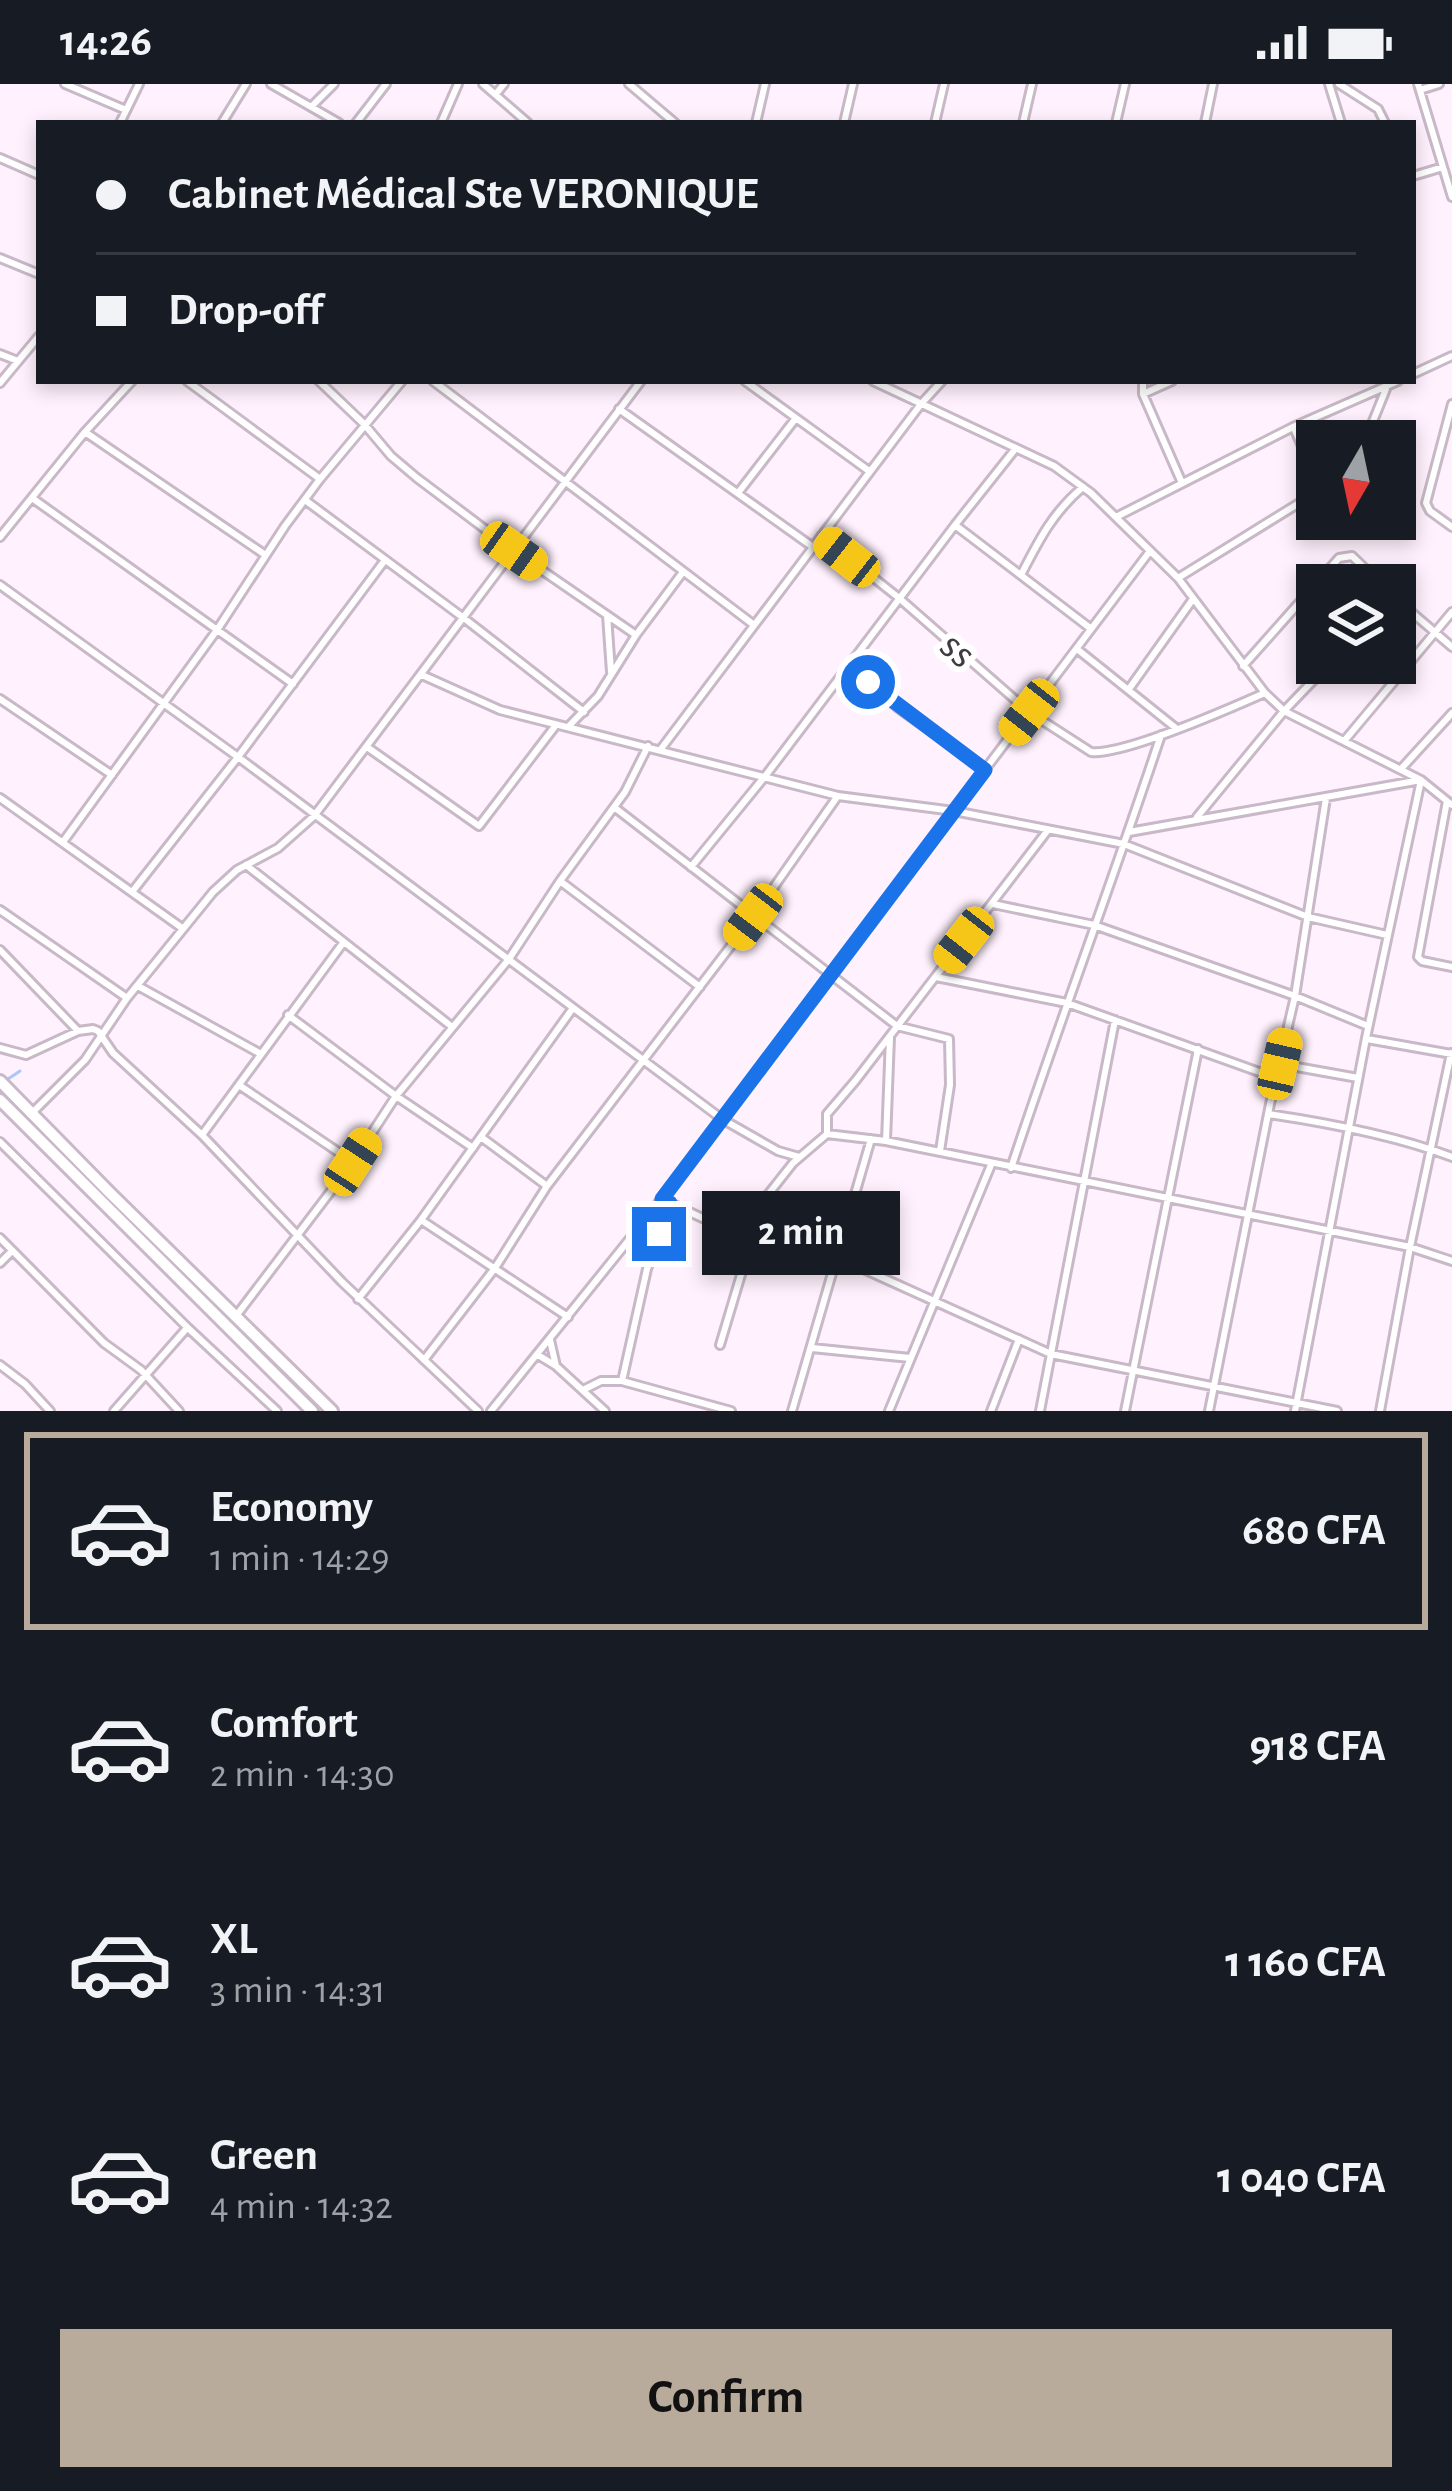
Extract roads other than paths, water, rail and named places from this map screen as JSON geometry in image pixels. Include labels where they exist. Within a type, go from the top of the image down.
[{"type":"main road","points":[[0,1081],[332,1411]]},
{"type":"main road","points":[[0,1100],[312,1411]]},
{"type":"street","points":[[65,84],[126,110]]},
{"type":"street","points":[[121,120],[139,84]]},
{"type":"street","points":[[224,120],[247,84]]},
{"type":"street","points":[[271,84],[334,120]]},
{"type":"street","points":[[311,107],[334,84]]},
{"type":"street","points":[[358,120],[386,84]]},
{"type":"street","points":[[442,120],[458,84]]},
{"type":"street","points":[[483,84],[525,120]]},
{"type":"street","points":[[496,94],[504,84]]},
{"type":"street","points":[[629,84],[671,120]]},
{"type":"street","points":[[845,120],[853,84]]},
{"type":"street","points":[[936,120],[944,84]]},
{"type":"street","points":[[1024,120],[1032,84]]},
{"type":"street","points":[[1117,120],[1125,84]]},
{"type":"street","points":[[1206,120],[1213,84]]},
{"type":"street","points":[[1329,84],[1340,120]]},
{"type":"street","points":[[1339,84],[1378,110],[1383,120]]},
{"type":"street","points":[[1439,84],[1419,87],[1452,197]]},
{"type":"street","points":[[756,120],[762,86]]},
{"type":"street","points":[[0,158],[36,174]]},
{"type":"street","points":[[1416,175],[1443,167]]},
{"type":"street","points":[[0,258],[36,273]]},
{"type":"street","points":[[0,383],[36,340]]},
{"type":"street","points":[[0,354],[18,361]]},
{"type":"street","points":[[1416,373],[1452,356]]},
{"type":"street","points":[[0,537],[129,384]]},
{"type":"street","points":[[191,384],[320,479]]},
{"type":"street","points":[[322,384],[417,478],[636,635]]},
{"type":"street","points":[[63,842],[217,630],[264,554],[399,384]]},
{"type":"street","points":[[437,384],[754,625]]},
{"type":"street","points":[[32,1113],[72,1076],[127,998],[213,892],[314,817],[639,384]]},
{"type":"street","points":[[750,384],[870,472]]},
{"type":"street","points":[[879,384],[1054,466],[1083,487],[1178,578],[1265,694],[1284,711],[1421,780],[1450,803],[1418,951],[1422,961],[1452,967]]},
{"type":"street","points":[[661,749],[940,384]]},
{"type":"street","points":[[1143,384],[1143,394],[1182,483]]},
{"type":"street","points":[[1143,394],[1165,384]]},
{"type":"street","points":[[1116,517],[1294,427],[1392,384]]},
{"type":"street","points":[[1373,420],[1388,386]]},
{"type":"street","points":[[1452,404],[1426,503],[1452,527]]},
{"type":"street","points":[[619,409],[813,547]]},
{"type":"street","points":[[738,493],[796,418]]},
{"type":"street","points":[[1294,427],[1296,432]]},
{"type":"street","points":[[85,432],[264,554]]},
{"type":"street","points":[[691,867],[1016,448]]},
{"type":"street","points":[[1021,575],[1055,514],[1083,487]]},
{"type":"street","points":[[32,498],[293,685]]},
{"type":"street","points":[[304,500],[584,712]]},
{"type":"street","points":[[1178,578],[1296,505]]},
{"type":"street","points":[[955,525],[1091,629]]},
{"type":"street","name":"ss","points":[[821,536],[1029,712],[1091,752],[1161,735]]},
{"type":"street","points":[[491,1411],[666,1201],[722,1119],[1150,551]]},
{"type":"street","points":[[1334,564],[1352,556],[1360,564]]},
{"type":"street","points":[[132,892],[385,560]]},
{"type":"street","points":[[567,728],[584,712],[683,572]]},
{"type":"street","points":[[0,585],[722,1119],[778,1151],[799,1157]]},
{"type":"street","points":[[1129,689],[1193,599]]},
{"type":"street","points":[[1243,666],[1296,606]]},
{"type":"street","points":[[1345,740],[1452,612]]},
{"type":"street","points":[[607,615],[611,675]]},
{"type":"street","points":[[1416,617],[1452,647]]},
{"type":"street","points":[[1076,649],[1177,729]]},
{"type":"street","points":[[848,666],[985,770]]},
{"type":"street","points":[[422,675],[488,706],[838,796],[954,811],[1124,844],[1308,916],[1387,935]]},
{"type":"street","points":[[1195,820],[1310,684]]},
{"type":"street","points":[[1011,1168],[1161,735],[1265,694]]},
{"type":"street","points":[[0,699],[112,775]]},
{"type":"street","points":[[1401,769],[1452,713]]},
{"type":"street","points":[[367,747],[479,826],[556,725]]},
{"type":"street","points":[[236,1317],[353,1162],[396,1096],[508,958],[625,792],[648,746]]},
{"type":"street","points":[[1129,832],[1421,780]]},
{"type":"street","points":[[1296,1407],[1368,1026],[1421,780]]},
{"type":"street","points":[[424,1360],[495,1268],[547,1186],[753,917],[838,796]]},
{"type":"street","points":[[0,798],[182,928]]},
{"type":"street","points":[[1209,1411],[1295,996],[1326,799]]},
{"type":"street","points":[[614,807],[897,1026],[950,1041],[950,1084],[940,1152]]},
{"type":"street","points":[[827,1134],[827,1114],[1048,830]]},
{"type":"street","points":[[247,865],[451,1026]]},
{"type":"street","points":[[560,881],[700,987]]},
{"type":"street","points":[[993,904],[1094,925],[1368,1026]]},
{"type":"street","points":[[0,910],[127,998]]},
{"type":"street","points":[[202,1135],[343,943]]},
{"type":"street","points":[[0,950],[78,1031]]},
{"type":"street","points":[[936,977],[1067,1003],[1276,1078]]},
{"type":"street","points":[[137,986],[261,1054]]},
{"type":"street","points":[[358,1299],[421,1220],[573,1008]]},
{"type":"street","points":[[288,1015],[472,1148]]},
{"type":"street","points":[[1040,1411],[1115,1020]]},
{"type":"street","points":[[0,1048],[26,1055],[78,1031],[93,1029],[102,1034],[113,1053],[202,1135],[297,1238],[478,1411]]},
{"type":"street","points":[[886,1141],[890,1036]]},
{"type":"street","points":[[1366,1039],[1452,1053],[1380,1411]]},
{"type":"street","points":[[1125,1411],[1198,1049]]},
{"type":"street","points":[[1280,1064],[1358,1078]]},
{"type":"street","points":[[239,1085],[353,1162]]},
{"type":"street","points":[[1268,1114],[1452,1157]]},
{"type":"street","points":[[720,1345],[766,1195],[827,1134],[886,1141],[1410,1247],[1452,1261]]},
{"type":"street","points":[[481,1137],[547,1186]]},
{"type":"street","points":[[802,1411],[792,1409],[872,1139]]},
{"type":"street","points":[[0,1142],[277,1411]]},
{"type":"street","points":[[889,1411],[991,1163]]},
{"type":"street","points":[[666,1201],[750,1240]]},
{"type":"street","points":[[622,1381],[666,1201]]},
{"type":"street","points":[[421,1220],[568,1317]]},
{"type":"street","points":[[754,1227],[934,1300],[1051,1354],[1296,1407],[1337,1411]]},
{"type":"street","points":[[0,1238],[179,1411]]},
{"type":"street","points":[[0,1263],[12,1251]]},
{"type":"street","points":[[114,1411],[188,1328]]},
{"type":"street","points":[[991,1411],[1019,1339]]},
{"type":"street","points":[[550,1340],[556,1366]]},
{"type":"street","points":[[811,1348],[910,1358]]},
{"type":"street","points":[[538,1355],[605,1411]]},
{"type":"street","points":[[0,1365],[50,1411]]},
{"type":"street","points":[[584,1390],[601,1381],[622,1381],[731,1411]]},
{"type":"waterway","points":[[8,1079],[20,1071]]}]
